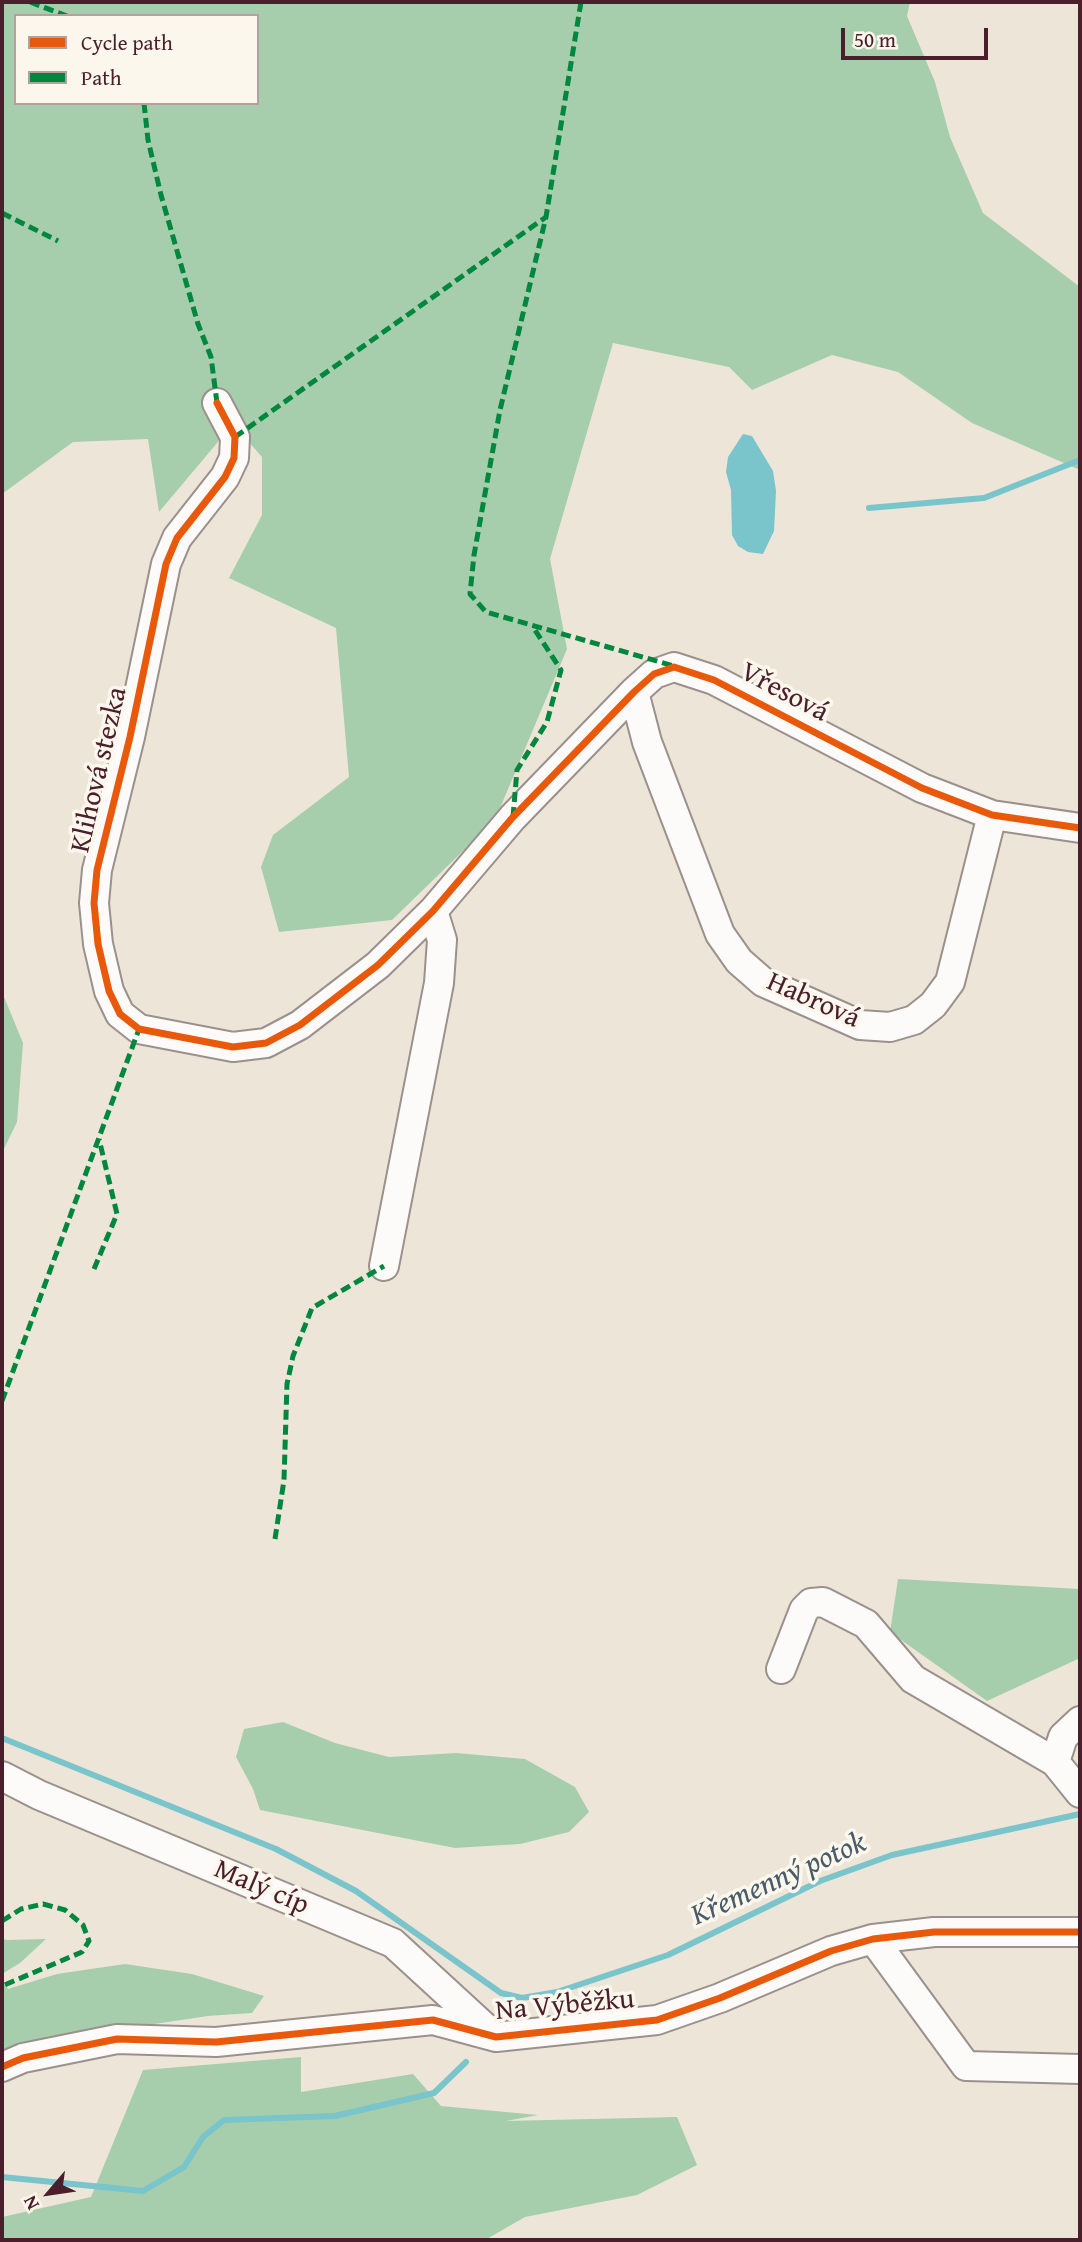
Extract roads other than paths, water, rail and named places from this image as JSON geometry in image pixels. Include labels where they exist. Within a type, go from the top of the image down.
[{"type":"street","name":"Klihová stezka","points":[[217,403],[235,437],[234,458],[225,477],[177,538],[166,564],[130,737],[97,870],[94,903],[96,930],[108,991],[120,1013],[139,1028],[220,1045],[266,1043],[300,1025],[378,965],[433,911]]},
{"type":"street","name":"Vřesová","points":[[433,911],[513,817],[634,692],[654,674],[674,667],[714,680],[922,788],[992,815],[1080,828]]},
{"type":"street","name":"Habrová","points":[[634,692],[652,755],[709,911],[726,943],[739,961],[763,982],[860,1025],[890,1027],[914,1020],[933,1005],[950,982],[992,815]]},
{"type":"street","points":[[384,1266],[439,983],[442,940],[433,911]]},
{"type":"street","points":[[781,1669],[804,1610],[811,1603],[823,1602],[866,1624],[913,1679],[1055,1762],[1080,1793]]},
{"type":"street","points":[[1055,1762],[1063,1737],[1080,1721]]},
{"type":"street","name":"Malý cíp","points":[[2,1776],[39,1796],[393,1943],[496,2037]]},
{"type":"street","name":"Na Výběžku","points":[[2,2067],[23,2058],[117,2039],[216,2042],[433,2020],[496,2037],[657,2020],[831,1951],[873,1939],[934,1932],[1080,1931]]},
{"type":"street","points":[[873,1939],[967,2066],[1080,2069]]},
{"type":"water","points":[[743,434],[752,436],[773,471],[776,491],[774,531],[763,554],[748,552],[738,546],[732,535],[731,490],[726,472],[728,457]]},
{"type":"waterway","points":[[869,508],[984,498],[1080,460]]},
{"type":"waterway","name":"Křemenný potok","points":[[2,1738],[276,1849],[356,1891],[501,1993],[522,1998],[557,1992],[668,1955],[820,1881],[892,1855],[1080,1814]]},
{"type":"waterway","name":"Křemenný potok","points":[[2,2177],[143,2191],[184,2167],[203,2137],[224,2120],[335,2116],[434,2093],[466,2062]]}]
